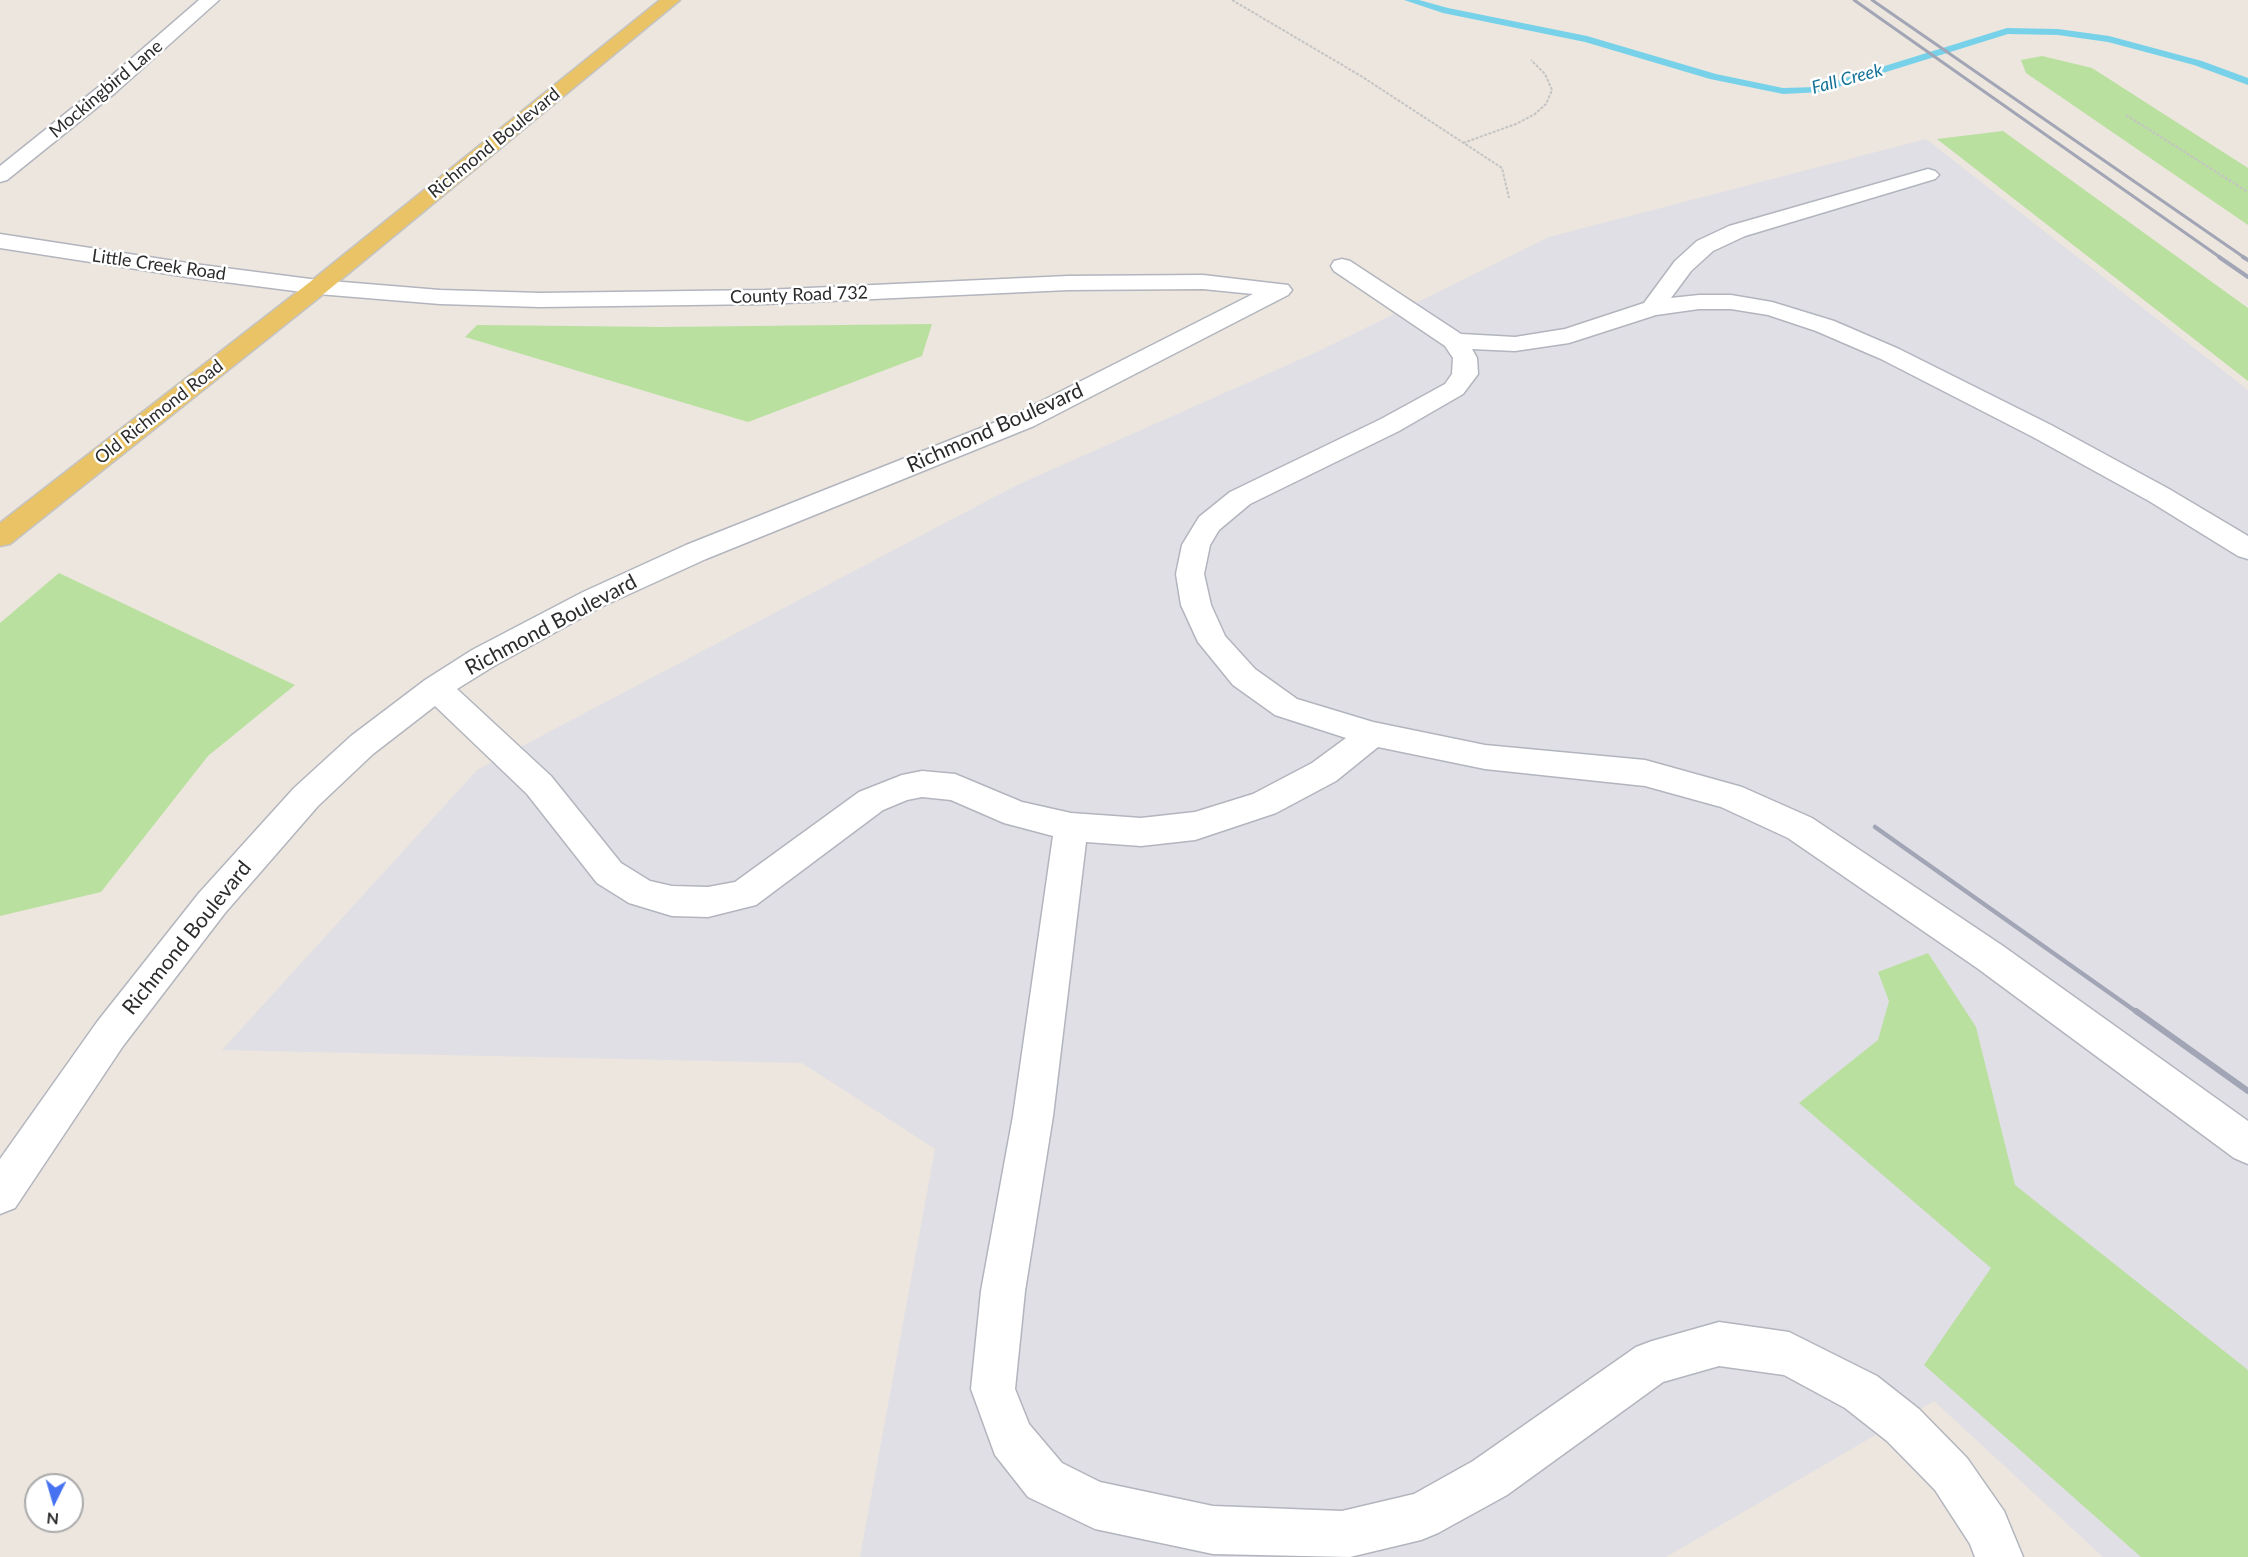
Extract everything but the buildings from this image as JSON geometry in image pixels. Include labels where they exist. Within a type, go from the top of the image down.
[{"type":"main road","name":"Richmond Boulevard","points":[[318,287],[671,0]]},
{"type":"main road","name":"Old Richmond Road","points":[[0,537],[318,287]]},
{"type":"street","name":"Mockingbird Lane","points":[[0,176],[108,89],[210,0]]},
{"type":"street","points":[[1652,308],[1683,266],[1706,246],[1737,231],[1928,176]]},
{"type":"street","name":"Little Creek Road","points":[[0,242],[194,272],[318,287]]},
{"type":"street","points":[[1341,266],[1455,342],[1465,358],[1465,374],[1455,389],[1390,425],[1240,498],[1209,524],[1196,545],[1190,574],[1196,605],[1213,642],[1244,677],[1286,707],[1373,734],[1485,757],[1645,773],[1730,796],[1800,828],[1990,957],[2248,1145]]},
{"type":"street","name":"County Road 732","points":[[318,287],[440,297],[540,300],[765,297],[1068,283],[1203,282],[1280,290]]},
{"type":"street","name":"Richmond Boulevard","points":[[0,1194],[110,1034],[212,903],[306,797],[362,745],[436,688],[483,658],[593,599],[696,552],[1025,420],[1280,290]]},
{"type":"street","points":[[1455,342],[1515,344],[1569,336],[1652,308],[1699,302],[1731,302],[1772,309],[1825,326],[1890,354],[2042,431],[2159,495],[2248,549]]},
{"type":"street","points":[[436,688],[539,785],[609,873],[641,893],[672,901],[708,902],[744,895],[871,801],[902,788],[922,784],[955,787],[1016,814],[1071,827],[1141,832],[1195,826],[1274,799],[1324,772],[1373,734]]},
{"type":"street","points":[[1071,827],[1034,1116],[1003,1291],[993,1389],[1011,1439],[1045,1480],[1095,1505],[1213,1530],[1342,1535],[1421,1516],[1490,1478],[1652,1363],[1719,1344],[1790,1354],[1861,1392],[1903,1425],[1951,1474],[1987,1528],[1999,1557]]},
{"type":"path","points":[[1232,0],[1361,76],[1502,168],[1509,198]]},
{"type":"path","points":[[1463,142],[1516,124],[1535,114],[1546,104],[1552,90],[1545,74],[1532,60]]},
{"type":"path","points":[[2126,115],[2248,192]]},
{"type":"shaded area","points":[[1926,139],[2248,390],[2248,1557],[2103,1557],[1934,1401],[1666,1557],[860,1557],[935,1149],[802,1063],[222,1050],[477,770],[1017,485],[1319,351],[1549,237]]},
{"type":"green space","points":[[2042,56],[2092,68],[2248,168],[2248,225],[2026,73],[2021,60]]},
{"type":"green space","points":[[2003,131],[2248,308],[2248,381],[1937,139]]},
{"type":"green space","points":[[932,324],[922,356],[748,422],[465,337],[477,325],[663,327]]},
{"type":"green space","points":[[59,573],[295,685],[208,756],[101,892],[0,916],[0,623]]},
{"type":"green space","points":[[1928,953],[1976,1027],[2015,1185],[2248,1370],[2248,1557],[2141,1557],[1924,1365],[1991,1268],[1799,1103],[1878,1040],[1889,1001],[1878,972]]},
{"type":"waterway","name":"Fall Creek","points":[[1409,0],[1446,11],[1587,39],[1714,77],[1783,91],[1818,90],[2007,31],[2058,32],[2109,39],[2198,63],[2248,82]]},
{"type":"railway","points":[[1854,0],[2221,258]]},
{"type":"railway","points":[[1872,0],[2245,258]]},
{"type":"railway","points":[[2219,257],[2248,277]]},
{"type":"railway","points":[[2243,257],[2248,260]]},
{"type":"railway","points":[[1875,827],[2138,1013]]},
{"type":"railway","points":[[2136,1011],[2248,1091]]}]
